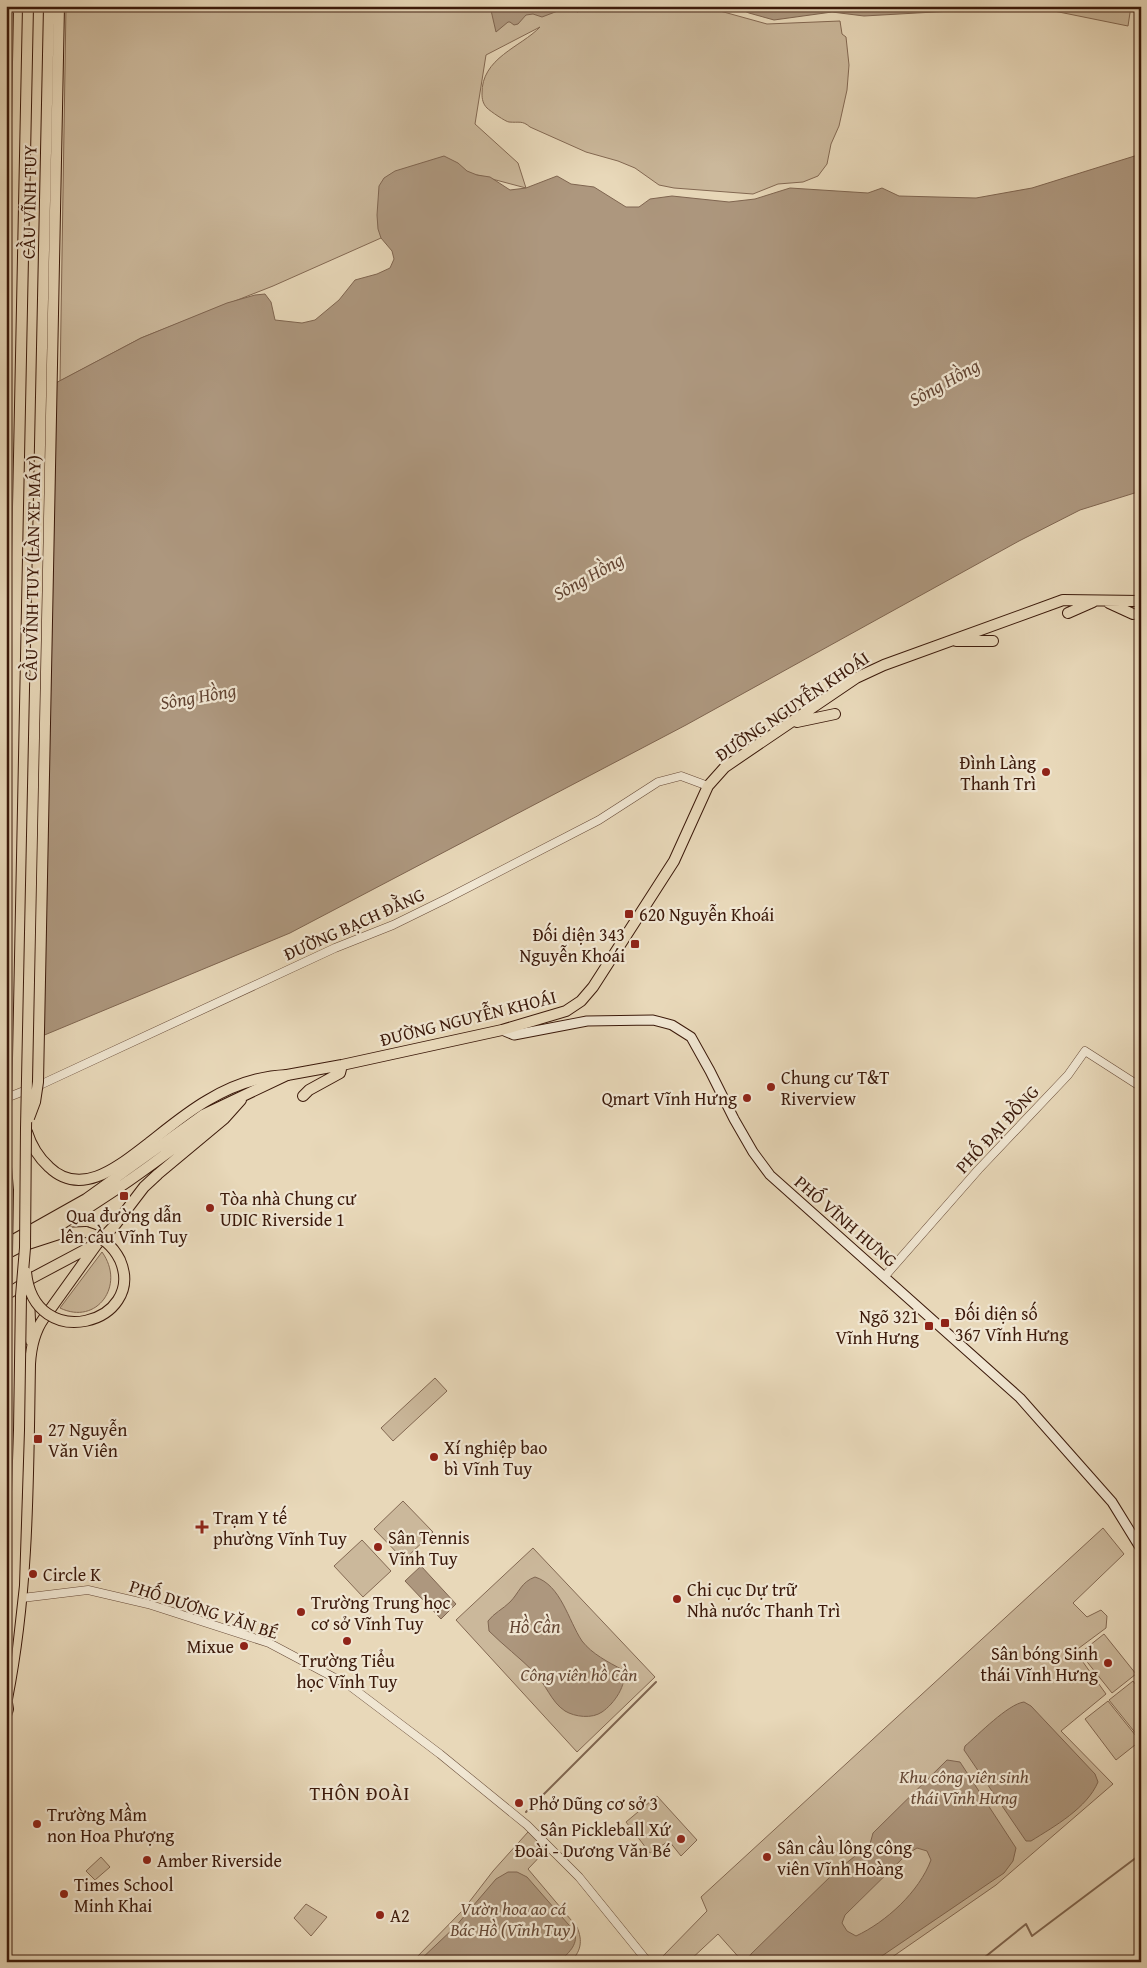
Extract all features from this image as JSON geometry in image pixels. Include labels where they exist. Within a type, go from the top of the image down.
[{"type":"main road","name":"CẦU VĨNH TUY (LÀN XE MÁY)","points":[[6,735],[20,6]]},
{"type":"main road","name":"CẦU VĨNH TUY","points":[[6,1108],[28,6]]},
{"type":"main road","name":"CẦU VĨNH TUY","points":[[6,1657],[14,1585],[21,1296],[25,1247],[49,6]]},
{"type":"main road","name":"CẦU VĨNH TUY (LÀN XE MÁY)","points":[[26,1128],[35,1102],[38,1082],[59,6]]},
{"type":"main road","name":"ĐƯỜNG NGUYỄN KHOÁI","points":[[6,1244],[86,1199],[203,1115],[287,1075],[502,1030],[566,1011],[581,1001],[593,987],[674,862],[708,786],[724,768],[856,678],[884,665],[1063,600],[1141,601]]},
{"type":"main road","points":[[1068,613],[1100,601],[1134,614]]},
{"type":"main road","points":[[950,641],[992,641]]},
{"type":"main road","points":[[793,722],[835,714]]},
{"type":"main road","name":"PHỐ VĨNH HƯNG","points":[[502,1030],[514,1035],[587,1021],[653,1020],[672,1025],[691,1037],[738,1126],[770,1175],[982,1363],[1045,1425],[1112,1502],[1141,1549]]},
{"type":"main road","points":[[302,1096],[309,1090],[340,1073],[342,1065]]},
{"type":"main road","points":[[26,1128],[33,1148],[51,1169],[62,1177],[79,1180],[90,1179],[117,1167],[207,1100],[248,1081],[262,1077],[287,1075]]},
{"type":"main road","points":[[31,1347],[40,1323],[97,1244],[115,1225],[144,1187],[224,1119],[245,1096]]},
{"type":"main road","name":"ĐƯỜNG NGUYỄN KHOÁI","points":[[6,1254],[25,1247],[123,1186],[235,1101]]},
{"type":"main road","points":[[6,1167],[8,1190],[6,1317]]},
{"type":"main road","points":[[86,1232],[98,1236],[114,1250],[122,1268],[123,1278],[118,1298],[100,1316],[78,1323],[59,1320],[42,1308],[37,1301],[27,1278],[25,1247],[62,1233],[86,1232]]},
{"type":"main road","points":[[6,1295],[32,1278],[97,1244]]},
{"type":"main road","points":[[6,1715],[8,1709],[7,1698],[16,1656],[22,1598],[28,1479],[31,1347],[29,1299],[26,1292],[19,1287]]},
{"type":"main road","points":[[6,1486],[21,1485],[28,1479]]},
{"type":"main road","points":[[6,1502],[19,1502],[27,1509]]},
{"type":"street","name":"ĐƯỜNG BẠCH ĐẰNG","points":[[6,1098],[42,1084],[335,948],[393,925],[599,820],[658,782],[681,776],[708,786]]},
{"type":"street","name":"PHỐ ĐẠI ĐỒNG","points":[[885,1276],[978,1170],[1068,1075],[1085,1051],[1141,1087]]},
{"type":"street","name":"PHỐ DƯƠNG VĂN BÉ","points":[[22,1598],[88,1590],[148,1604],[269,1643],[350,1686],[418,1736],[527,1825],[579,1877],[648,1962]]},
{"type":"green space","points":[[66,6],[577,6],[577,12],[589,8],[618,6],[702,6],[767,24],[840,21],[842,34],[846,37],[849,65],[847,90],[839,126],[831,144],[827,164],[818,176],[803,182],[778,184],[753,194],[674,188],[659,185],[635,168],[586,152],[525,123],[507,122],[494,114],[486,106],[482,94],[483,82],[488,71],[504,54],[540,27],[486,55],[475,124],[518,163],[526,188],[477,175],[431,188],[381,238],[273,286],[141,338],[60,381]]},
{"type":"green space","points":[[1038,6],[1131,6],[1128,26],[1049,10],[1022,11]]},
{"type":"green space","points":[[102,1252],[109,1265],[111,1277],[109,1289],[104,1299],[96,1307],[86,1311],[73,1312],[60,1308]]},
{"type":"green space","points":[[435,1378],[447,1391],[393,1441],[381,1428]]},
{"type":"green space","points":[[403,1501],[433,1532],[404,1560],[374,1529]]},
{"type":"green space","name":"Khu công viên sinh thái Vĩnh Hưng","points":[[1103,1528],[1124,1554],[1073,1603],[1087,1617],[1101,1610],[1107,1616],[1106,1628],[1075,1651],[1106,1694],[1061,1731],[1113,1784],[996,1885],[885,1962],[743,1962],[718,1934],[688,1962],[665,1962],[662,1957],[707,1911],[701,1897]]},
{"type":"green space","points":[[362,1540],[391,1571],[363,1597],[334,1566]]},
{"type":"green space","name":"Công viên hồ Cần","points":[[533,1548],[655,1677],[577,1752],[456,1620]]},
{"type":"green space","name":"Sân bóng Sinh thái Vĩnh Hưng","points":[[1104,1634],[1136,1674],[1112,1693],[1080,1653]]},
{"type":"green space","name":"Sân bóng Sinh thái Vĩnh Hưng","points":[[1133,1681],[1141,1692],[1141,1740],[1109,1700]]},
{"type":"green space","name":"Sân bóng Sinh thái Vĩnh Hưng","points":[[1108,1701],[1140,1741],[1116,1760],[1085,1719]]},
{"type":"green space","points":[[657,1796],[697,1840],[681,1856],[669,1841],[650,1853],[626,1822]]},
{"type":"green space","name":"Vườn hoa ao cá Bác Hồ (Vĩnh Tuy)","points":[[528,1832],[547,1849],[528,1869],[577,1927],[579,1932],[580,1946],[574,1958],[570,1962],[412,1962],[463,1910],[493,1871]]},
{"type":"green space","points":[[101,1857],[110,1867],[95,1880],[86,1871]]},
{"type":"green space","points":[[306,1904],[327,1917],[311,1936],[294,1918]]},
{"type":"water","points":[[490,6],[502,6],[506,11],[518,11],[526,6],[579,6],[563,9],[542,17],[533,14],[526,15],[518,24],[514,25],[508,22],[496,32]]},
{"type":"water","points":[[733,6],[1038,6],[1022,10],[987,9],[864,16],[832,12],[774,20]]},
{"type":"water","name":"Sông Hồng","points":[[1141,154],[1141,491],[1080,510],[1019,541],[686,725],[290,933],[6,1051],[6,378],[31,396],[141,338],[227,303],[255,295],[265,294],[271,302],[275,320],[302,323],[315,320],[339,300],[355,280],[390,268],[394,259],[392,251],[381,238],[377,215],[379,186],[384,178],[395,171],[444,156],[458,163],[467,171],[490,177],[510,190],[526,188],[557,176],[571,184],[594,187],[626,207],[639,207],[650,199],[672,196],[729,202],[755,199],[790,188],[868,193],[882,188],[899,196],[976,198],[1032,188]]},
{"type":"water","points":[[421,1566],[456,1604],[441,1619],[405,1581]]},
{"type":"water","name":"Hồ Cần","points":[[535,1577],[544,1581],[558,1595],[577,1633],[586,1646],[623,1670],[624,1681],[619,1693],[607,1708],[598,1714],[584,1716],[574,1715],[565,1711],[556,1703],[534,1672],[489,1631],[488,1621],[490,1618],[510,1602],[526,1582]]},
{"type":"water","points":[[1024,1702],[1031,1706],[1095,1774],[1098,1782],[1086,1800],[1069,1816],[1031,1841],[1026,1841],[964,1750],[965,1746],[1002,1714],[1017,1704]]},
{"type":"water","points":[[947,1760],[960,1762],[1016,1848],[1013,1861],[1004,1873],[873,1962],[746,1962],[751,1954],[834,1873],[870,1844],[873,1833]],"holes":[[[917,1848],[927,1851],[931,1860],[926,1872],[900,1905],[879,1923],[856,1936],[847,1931],[842,1923],[845,1915],[907,1854]]]},
{"type":"water","name":"Vườn hoa ao cá Bác Hồ (Vĩnh Tuy)","points":[[508,1872],[517,1872],[527,1877],[575,1932],[574,1945],[559,1962],[418,1962],[455,1927],[496,1879]]},
{"type":"pier","points":[[11,378],[31,394],[53,382],[41,1039],[6,1054],[6,616]]},
{"type":"waterway","points":[[526,1812],[656,1682]]},
{"type":"waterway","points":[[986,1962],[985,1957],[1026,1924],[1032,1936],[1141,1854]]},
{"type":"place","name":"Đình Làng Thanh Trì","points":[[1046,772]]},
{"type":"place","name":"620 Nguyễn Khoái","points":[[629,914]]},
{"type":"place","name":"Đối diện 343 Nguyễn Khoái","points":[[635,944]]},
{"type":"place","name":"Chung cư T&T Riverview","points":[[771,1087]]},
{"type":"place","name":"Qmart Vĩnh Hưng","points":[[747,1098]]},
{"type":"place","name":"Qua đường dẫn lên cầu Vĩnh Tuy","points":[[124,1196]]},
{"type":"place","name":"Tòa nhà Chung cư UDIC Riverside 1","points":[[210,1208]]},
{"type":"place","name":"Đối diện số 367 Vĩnh Hưng","points":[[945,1323]]},
{"type":"place","name":"Ngõ 321 Vĩnh Hưng","points":[[929,1326]]},
{"type":"place","name":"27 Nguyễn Văn Viên","points":[[38,1439]]},
{"type":"place","name":"Xí nghiệp bao bì Vĩnh Tuy","points":[[434,1457]]},
{"type":"place","name":"Trạm Y tế phường Vĩnh Tuy","points":[[202,1527]]},
{"type":"place","name":"Sân Tennis Vĩnh Tuy","points":[[378,1547]]},
{"type":"place","name":"Circle K","points":[[33,1574]]},
{"type":"place","name":"Chi cục Dự trữ Nhà nước Thanh Trì","points":[[677,1599]]},
{"type":"place","name":"Trường Trung học cơ sở Vĩnh Tuy","points":[[301,1612]]},
{"type":"place","name":"Trường Tiểu học Vĩnh Tuy","points":[[347,1641]]},
{"type":"place","name":"Mixue","points":[[244,1646]]},
{"type":"place","name":"Sân bóng Sinh thái Vĩnh Hưng","points":[[1108,1663]]},
{"type":"place","name":"Phở Dũng cơ sở 3","points":[[519,1803]]},
{"type":"place","name":"Trường Mầm non Hoa Phượng","points":[[37,1824]]},
{"type":"place","name":"Sân Pickleball Xứ Đoài - Dương Văn Bé","points":[[681,1839]]},
{"type":"place","name":"Sân cầu lông công viên Vĩnh Hoàng","points":[[767,1857]]},
{"type":"place","name":"Amber Riverside","points":[[147,1860]]},
{"type":"place","name":"Times School Minh Khai","points":[[64,1894]]},
{"type":"place","name":"A2","points":[[380,1915]]},
{"type":"district","name":"THÔN ĐOÀI","points":[[360,1793]]}]
